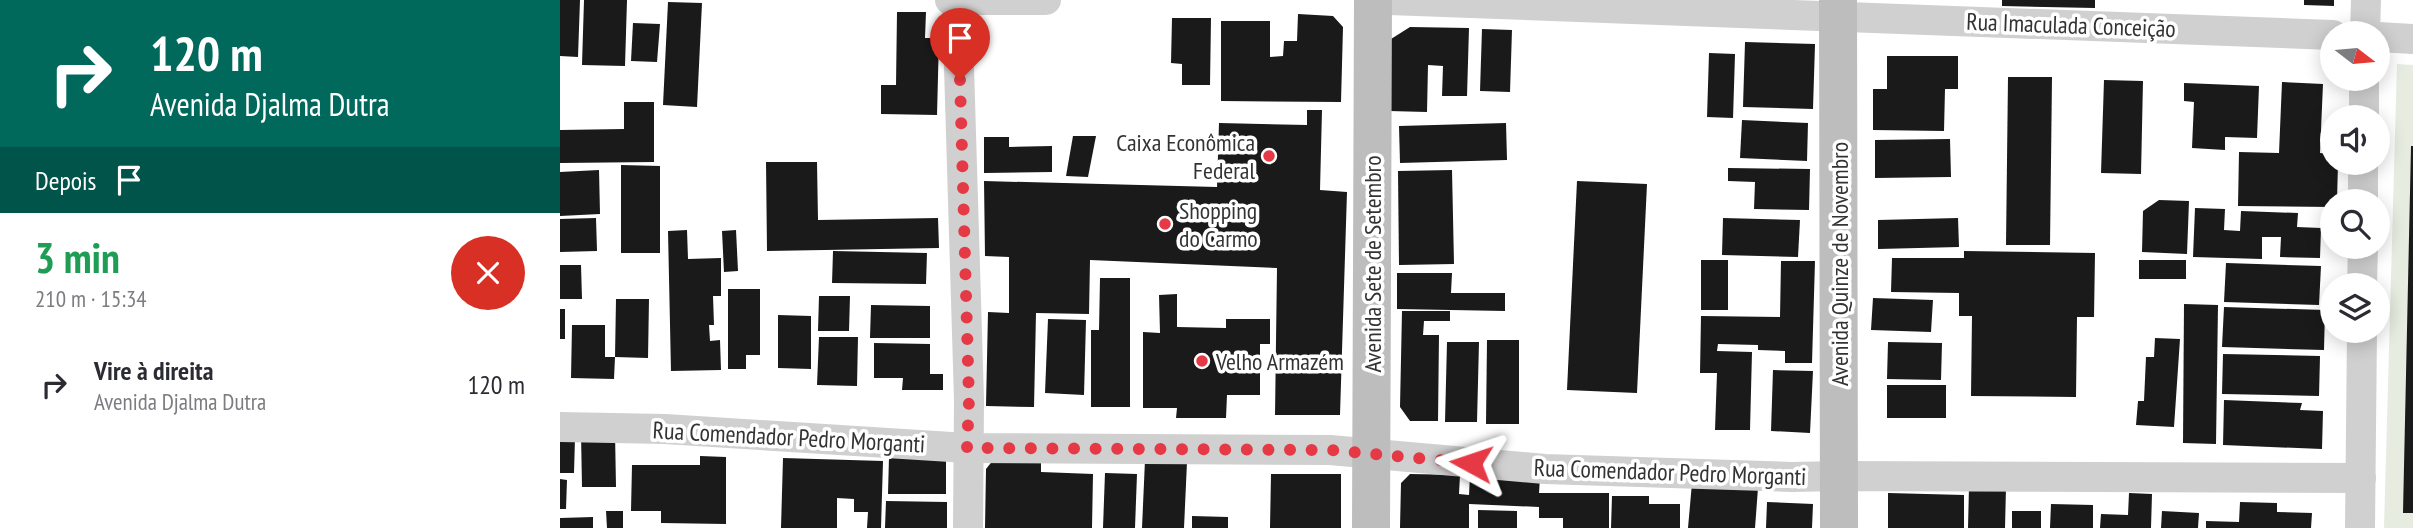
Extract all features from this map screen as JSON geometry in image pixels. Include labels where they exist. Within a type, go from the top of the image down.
[{"type":"street","points":[[950,0],[1046,0]]},
{"type":"street","points":[[957,0],[969,400],[968,528]]},
{"type":"street","name":"Avenida Sete de Setembro","points":[[1371,528],[1373,0]]},
{"type":"street","name":"Rua Imaculada Conceição","points":[[1389,0],[1838,8],[2320,34]]},
{"type":"street","points":[[2365,21],[2366,0]]},
{"type":"street","name":"Avenida Quinze de Novembro","points":[[1838,8],[1839,528]]},
{"type":"street","points":[[2390,38],[2413,39]]},
{"type":"street","points":[[2360,528],[2362,343]]},
{"type":"street","name":"Rua Comendador Pedro Morganti","points":[[560,427],[665,429],[967,448],[1330,450],[1545,469],[1792,477],[2361,478]]},
{"type":"shaded area","points":[[2397,64],[2413,65],[2413,528],[2384,528]]},
{"type":"building","points":[[560,0],[580,0],[578,57],[560,56]]},
{"type":"building","points":[[584,0],[627,0],[625,66],[582,65]]},
{"type":"building","points":[[2002,0],[2095,0],[2095,8],[2002,6]]},
{"type":"building","points":[[2304,0],[2334,0],[2334,6],[2304,5]]},
{"type":"building","points":[[668,2],[702,3],[697,107],[663,105]]},
{"type":"building","points":[[897,12],[926,12],[925,38],[939,38],[937,115],[881,114],[881,85],[896,85]]},
{"type":"building","points":[[1298,14],[1333,16],[1343,27],[1341,102],[1221,101],[1221,21],[1270,21],[1270,57],[1283,56],[1284,41],[1297,41]]},
{"type":"building","points":[[1172,18],[1211,18],[1210,85],[1182,85],[1182,64],[1171,63]]},
{"type":"building","points":[[633,23],[660,24],[657,62],[631,61]]},
{"type":"building","points":[[1410,27],[1469,28],[1467,96],[1442,96],[1443,66],[1428,65],[1427,112],[1389,111],[1391,39]]},
{"type":"building","points":[[1482,29],[1512,30],[1510,92],[1480,91]]},
{"type":"building","points":[[1745,42],[1815,44],[1813,109],[1743,107]]},
{"type":"building","points":[[1709,53],[1735,54],[1733,118],[1707,117]]},
{"type":"building","points":[[1887,56],[1958,56],[1958,89],[1945,89],[1944,131],[1873,130],[1873,89],[1887,89]]},
{"type":"building","points":[[2008,77],[2052,77],[2050,245],[2006,245]]},
{"type":"building","points":[[2104,80],[2143,81],[2141,174],[2101,173]]},
{"type":"building","points":[[2282,82],[2320,84],[2320,91],[2323,91],[2320,105],[2320,175],[2338,175],[2337,189],[2320,189],[2320,207],[2238,206],[2239,152],[2279,153]]},
{"type":"building","points":[[2184,83],[2259,86],[2257,138],[2225,137],[2225,150],[2192,148],[2194,102],[2184,101]]},
{"type":"building","points":[[624,102],[654,102],[654,162],[560,163],[560,130],[624,129]]},
{"type":"building","points":[[1307,110],[1322,110],[1320,190],[1347,192],[1340,415],[1275,415],[1277,268],[1090,260],[1089,314],[1036,313],[1034,407],[986,406],[988,312],[1009,313],[1009,257],[985,256],[984,181],[1217,187],[1219,123],[1307,125]]},
{"type":"building","points":[[1742,120],[1808,123],[1807,161],[1740,158]]},
{"type":"building","points":[[1506,123],[1507,160],[1400,163],[1399,126]]},
{"type":"building","points":[[1073,136],[1096,136],[1088,177],[1066,176]]},
{"type":"building","points":[[984,137],[1009,137],[1009,147],[1052,146],[1052,172],[984,173]]},
{"type":"building","points":[[1950,139],[1951,177],[1875,178],[1875,140]]},
{"type":"building","points":[[2411,146],[2413,513],[2403,513]]},
{"type":"building","points":[[766,162],[817,162],[818,220],[938,218],[939,248],[767,251]]},
{"type":"building","points":[[621,165],[660,166],[660,253],[621,253]]},
{"type":"building","points":[[1728,168],[1810,169],[1809,210],[1754,209],[1755,182],[1728,181]]},
{"type":"building","points":[[599,170],[600,214],[560,216],[560,172]]},
{"type":"building","points":[[1452,170],[1454,264],[1399,265],[1398,171]]},
{"type":"building","points":[[1577,181],[1647,184],[1637,393],[1567,390]]},
{"type":"building","points":[[2159,200],[2189,201],[2187,254],[2142,252],[2143,211]]},
{"type":"building","points":[[2195,208],[2225,209],[2224,230],[2240,231],[2241,211],[2298,213],[2297,227],[2320,228],[2320,258],[2280,257],[2281,237],[2262,237],[2262,259],[2193,257]]},
{"type":"building","points":[[596,218],[597,251],[560,252],[560,219]]},
{"type":"building","points":[[1723,218],[1800,220],[1798,257],[1722,255]]},
{"type":"building","points":[[1958,218],[1959,247],[1878,249],[1878,220]]},
{"type":"building","points":[[687,230],[688,259],[721,258],[721,296],[713,296],[714,325],[709,325],[710,341],[720,340],[721,370],[671,371],[668,231]]},
{"type":"building","points":[[736,230],[738,271],[724,272],[722,231]]},
{"type":"building","points":[[833,251],[927,253],[926,284],[832,283]]},
{"type":"building","points":[[1964,251],[2095,253],[2094,317],[2077,317],[2076,397],[1971,396],[1972,316],[1959,316],[1959,293],[1891,292],[1892,258],[1964,258]]},
{"type":"building","points":[[1701,260],[1728,260],[1728,310],[1701,310]]},
{"type":"building","points":[[2139,260],[2186,260],[2186,279],[2139,279]]},
{"type":"building","points":[[1781,261],[1815,261],[1812,363],[1785,363],[1785,351],[1758,350],[1758,345],[1718,344],[1717,351],[1752,352],[1750,430],[1715,430],[1717,373],[1700,373],[1701,316],[1780,317]]},
{"type":"building","points":[[2226,263],[2321,266],[2319,305],[2224,302]]},
{"type":"building","points":[[560,265],[581,265],[582,299],[560,299]]},
{"type":"building","points":[[1397,273],[1452,273],[1451,293],[1505,293],[1505,311],[1397,309]]},
{"type":"building","points":[[1100,278],[1130,278],[1130,407],[1091,407],[1091,330],[1099,330]]},
{"type":"building","points":[[728,289],[760,289],[760,355],[746,355],[746,369],[728,369]]},
{"type":"building","points":[[1177,294],[1177,327],[1226,328],[1226,319],[1270,319],[1270,344],[1260,344],[1260,395],[1227,395],[1226,418],[1176,418],[1177,408],[1143,408],[1143,332],[1160,333],[1159,295]]},
{"type":"building","points":[[819,296],[850,296],[849,331],[818,331]]},
{"type":"building","points":[[1873,298],[1933,300],[1931,332],[1871,330]]},
{"type":"building","points":[[616,299],[649,299],[648,358],[615,357]]},
{"type":"building","points":[[2184,304],[2218,305],[2216,444],[2183,443]]},
{"type":"building","points":[[871,305],[930,306],[930,338],[870,338]]},
{"type":"building","points":[[2224,307],[2320,310],[2320,343],[2324,343],[2324,350],[2222,347]]},
{"type":"building","points":[[560,309],[565,309],[565,339],[560,339]]},
{"type":"building","points":[[1402,311],[1450,311],[1450,321],[1424,321],[1423,335],[1439,335],[1438,421],[1410,421],[1400,407]]},
{"type":"building","points":[[778,315],[811,316],[811,369],[778,368]]},
{"type":"building","points":[[1048,319],[1086,320],[1084,395],[1045,393]]},
{"type":"building","points":[[572,325],[605,325],[605,357],[615,357],[614,379],[571,378]]},
{"type":"building","points":[[819,337],[858,337],[857,386],[817,385]]},
{"type":"building","points":[[2155,338],[2180,339],[2174,427],[2136,425],[2138,401],[2144,401],[2146,357],[2154,357]]},
{"type":"building","points":[[1487,340],[1519,340],[1519,424],[1486,424]]},
{"type":"building","points":[[1447,342],[1479,342],[1477,422],[1445,422]]},
{"type":"building","points":[[1888,342],[1942,343],[1941,380],[1887,379]]},
{"type":"building","points":[[874,343],[930,344],[930,374],[943,374],[943,390],[902,390],[903,378],[874,378]]},
{"type":"building","points":[[2223,354],[2320,356],[2319,396],[2222,394]]},
{"type":"building","points":[[1773,370],[1813,371],[1810,433],[1771,431]]},
{"type":"building","points":[[1887,385],[1946,385],[1946,418],[1887,418]]},
{"type":"building","points":[[2224,400],[2302,403],[2300,410],[2323,411],[2322,449],[2223,445]]},
{"type":"building","points":[[581,433],[615,433],[616,487],[582,487]]},
{"type":"building","points":[[560,438],[575,438],[574,473],[560,473]]},
{"type":"building","points":[[700,456],[726,457],[726,524],[661,523],[661,511],[631,511],[632,465],[700,465]]},
{"type":"building","points":[[889,457],[946,458],[946,494],[888,494]]},
{"type":"building","points":[[783,458],[883,461],[881,528],[867,528],[868,512],[854,512],[854,499],[837,498],[837,528],[781,528]]},
{"type":"building","points":[[994,459],[1041,459],[1041,472],[1093,474],[1092,528],[985,528],[986,469]]},
{"type":"building","points":[[1145,460],[1187,462],[1184,528],[1142,528]]},
{"type":"building","points":[[1105,473],[1137,474],[1135,528],[1103,528]]},
{"type":"building","points":[[1271,474],[1341,474],[1341,528],[1270,528]]},
{"type":"building","points":[[1410,474],[1460,475],[1459,494],[1469,495],[1470,475],[1540,477],[1539,493],[1609,493],[1609,528],[1563,528],[1563,518],[1539,518],[1539,507],[1469,504],[1469,528],[1400,528],[1401,483]]},
{"type":"building","points":[[560,479],[567,480],[566,509],[560,509]]},
{"type":"building","points":[[1692,483],[1758,488],[1755,528],[1688,528]]},
{"type":"building","points":[[1969,487],[2006,487],[2005,528],[1968,528]]},
{"type":"building","points":[[1888,493],[1964,495],[1964,528],[1888,528]]},
{"type":"building","points":[[2129,493],[2152,494],[2151,528],[2100,528],[2101,514],[2128,515]]},
{"type":"building","points":[[1612,496],[1649,496],[1649,504],[1680,504],[1680,528],[1611,528]]},
{"type":"building","points":[[886,501],[947,502],[947,528],[885,528]]},
{"type":"building","points":[[1767,502],[1813,504],[1812,528],[1766,528]]},
{"type":"building","points":[[2240,502],[2277,503],[2277,512],[2312,513],[2311,528],[2206,528],[2206,521],[2239,522]]},
{"type":"building","points":[[2051,504],[2093,505],[2093,528],[2050,528]]},
{"type":"building","points":[[1478,510],[1517,511],[1517,528],[1478,528]]},
{"type":"building","points":[[606,511],[623,511],[623,528],[607,528]]},
{"type":"building","points":[[2012,511],[2041,511],[2041,528],[2012,528]]},
{"type":"building","points":[[2162,511],[2199,513],[2198,528],[2161,528]]},
{"type":"building","points":[[1192,516],[1228,517],[1228,528],[1192,528]]},
{"type":"building","points":[[593,517],[593,528],[560,528],[560,518]]},
{"type":"place","name":"Caixa Econômica Federal","points":[[1269,156]]},
{"type":"place","name":"Shopping do Carmo","points":[[1165,224]]},
{"type":"place","name":"Velho Armazém","points":[[1202,361]]},
{"type":"route","points":[[960,80],[969,400],[967,448],[1330,450],[1471,463]]}]
